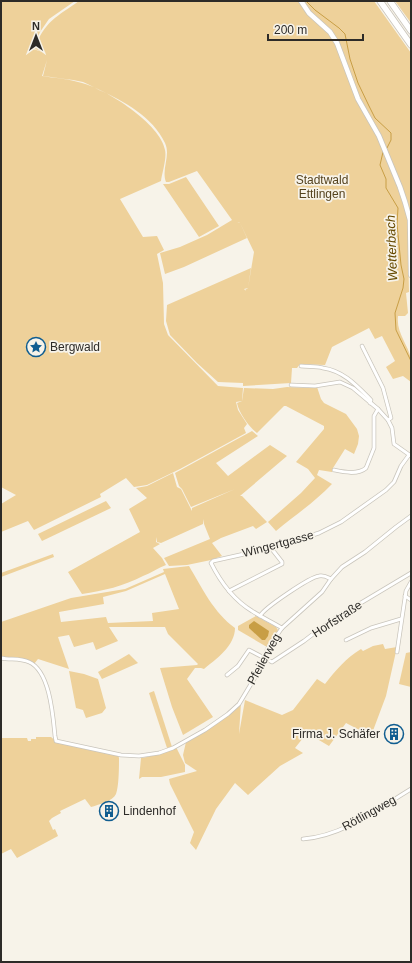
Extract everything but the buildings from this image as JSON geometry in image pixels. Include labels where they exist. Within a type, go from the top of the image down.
[{"type":"highway","points":[[380,1],[411,45]]},
{"type":"highway","points":[[390,1],[411,31]]},
{"type":"main road","points":[[300,1],[309,13],[330,32],[335,39],[358,99],[379,136],[400,187],[408,213],[410,229],[411,275]]},
{"type":"street","points":[[362,346],[384,388],[391,418],[388,420]]},
{"type":"street","points":[[302,366],[324,368],[345,376],[355,383],[371,400],[370,403]]},
{"type":"street","points":[[291,385],[315,386],[340,382],[345,383],[378,409],[388,420],[392,428],[394,444],[410,456]]},
{"type":"street","points":[[334,470],[356,472],[366,468],[374,448],[374,416],[378,409]]},
{"type":"street","name":"Wingertgasse","points":[[229,591],[217,574],[212,562],[215,560],[271,548],[319,533],[349,517],[386,490],[394,482],[401,466],[410,456]]},
{"type":"street","name":"Pfeilerweg","points":[[1,658],[26,661],[40,672],[51,703],[56,741],[121,756],[139,756],[166,750],[180,744],[216,723],[239,704],[263,658],[282,628],[322,592],[342,567],[365,552],[411,516]]},
{"type":"street","points":[[271,548],[282,564],[229,591],[250,610],[282,628]]},
{"type":"street","name":"Horfstraße","points":[[263,658],[272,662],[334,619],[411,573]]},
{"type":"street","points":[[260,616],[262,612],[276,601],[316,577],[325,576],[331,579]]},
{"type":"street","points":[[397,652],[405,596],[407,588],[411,582]]},
{"type":"street","points":[[405,596],[411,600]]},
{"type":"street","points":[[346,640],[371,628],[401,619]]},
{"type":"street","points":[[227,675],[238,666],[249,650],[263,658]]},
{"type":"street","name":"Rötlingweg","points":[[303,839],[310,839],[355,823],[411,789]]},
{"type":"green space","name":"Stadtwald Ettlingen","points":[[1,1],[75,1],[49,19],[40,32],[33,49],[46,53],[35,49],[42,32],[52,20],[79,1],[374,1],[411,53],[411,247],[408,248],[409,292],[406,293],[408,313],[405,316],[398,316],[398,322],[400,333],[411,359],[411,382],[403,376],[393,379],[386,367],[395,361],[382,336],[375,339],[369,328],[332,347],[325,365],[300,364],[297,368],[292,368],[291,383],[243,386],[243,383],[218,382],[197,363],[170,335],[166,321],[167,305],[251,268],[248,288],[254,252],[240,223],[247,238],[184,267],[165,274],[160,253],[180,247],[207,235],[232,220],[197,171],[166,182],[165,172],[167,148],[160,134],[153,125],[137,111],[106,93],[131,109],[154,129],[165,150],[165,161],[161,181],[120,199],[143,237],[157,236],[164,250],[157,254],[163,283],[164,324],[168,335],[218,386],[243,388],[242,401],[236,402],[238,410],[247,424],[244,428],[246,433],[147,485],[134,487],[126,478],[100,494],[101,497],[34,530],[28,521],[1,532],[1,504],[16,495],[1,487]],"holes":[[[47,60],[43,76],[83,82],[96,88],[77,82],[42,76]]]},
{"type":"green space","points":[[395,1],[411,1],[411,23]]},
{"type":"green space","points":[[186,177],[219,226],[199,237],[163,184],[169,184]]},
{"type":"green space","points":[[287,387],[317,387],[324,403],[346,414],[357,429],[359,436],[354,454],[345,449],[332,472],[319,470],[317,475],[332,484],[312,503],[276,531],[268,522],[301,493],[315,478],[308,469],[296,462],[324,429],[324,426],[284,406],[257,433],[245,420],[237,403],[242,401],[244,388],[273,389]]},
{"type":"green space","points":[[252,431],[258,436],[216,463],[228,476],[270,445],[287,456],[240,496],[242,496],[267,522],[256,529],[253,526],[212,543],[222,556],[187,565],[169,566],[164,558],[210,539],[204,524],[204,519],[203,524],[161,543],[157,542],[157,537],[156,542],[160,544],[153,548],[166,565],[136,580],[106,590],[82,594],[68,572],[140,532],[129,509],[147,498],[136,488],[147,486],[173,473],[177,487],[181,489],[192,511],[192,508],[235,489],[191,507],[182,489],[179,486],[175,473]]},
{"type":"green space","points":[[106,501],[111,508],[42,541],[38,534]]},
{"type":"green space","points":[[53,554],[54,557],[1,577],[1,573]]},
{"type":"green space","points":[[189,566],[215,608],[235,628],[232,641],[224,652],[204,669],[195,668],[187,679],[213,717],[183,735],[172,707],[160,668],[198,664],[168,634],[165,627],[109,627],[118,641],[96,650],[93,642],[74,647],[69,635],[58,637],[69,669],[38,659],[34,664],[1,657],[1,622],[71,598],[125,589],[164,572],[163,569]],"holes":[[[165,574],[179,609],[152,613],[153,621],[108,623],[106,617],[61,622],[59,612],[104,604],[103,597],[126,591]]]},
{"type":"green space","points":[[256,616],[276,627],[278,630],[267,647],[238,630],[238,626]]},
{"type":"green space","points":[[383,644],[385,649],[397,647],[386,696],[371,736],[346,723],[329,746],[307,733],[295,748],[303,753],[280,766],[248,795],[235,783],[216,809],[196,850],[190,843],[194,832],[170,784],[169,779],[197,771],[185,763],[183,755],[186,742],[215,725],[241,703],[239,734],[245,700],[282,715],[293,710],[317,679],[325,684],[333,674],[355,653],[361,649],[363,651],[373,646]]},
{"type":"green space","points":[[411,652],[411,687],[399,684],[406,653]]},
{"type":"green space","points":[[129,654],[138,663],[102,679],[98,672]]},
{"type":"green space","points":[[69,671],[98,679],[106,708],[102,713],[86,718],[83,710],[76,708]]},
{"type":"green space","points":[[154,691],[172,747],[167,748],[149,693]]},
{"type":"green space","points":[[36,737],[51,737],[58,743],[118,755],[118,786],[116,794],[112,799],[91,807],[85,799],[60,811],[61,813],[49,821],[53,830],[55,829],[58,836],[17,858],[11,849],[1,854],[1,738],[27,738],[28,741],[31,741],[31,739],[36,739]]},
{"type":"green space","points":[[176,747],[185,765],[185,772],[161,777],[142,777],[139,779],[141,758]]},
{"type":"shaded area","points":[[254,621],[269,631],[265,640],[262,640],[249,628],[249,625]]},
{"type":"waterway","name":"Wetterbach","points":[[306,1],[345,34],[350,59],[358,83],[375,118],[391,133],[391,140],[387,148]]},
{"type":"waterway","name":"Wetterbach","points":[[383,152],[380,165],[386,179],[386,188],[398,208],[397,224],[401,265],[404,279],[403,288],[395,313],[396,330],[411,361]]},
{"type":"place","name":"Bergwald","points":[[36,347]]},
{"type":"place","name":"Firma J. Schäfer","points":[[394,734]]},
{"type":"place","name":"Lindenhof","points":[[109,811]]}]
